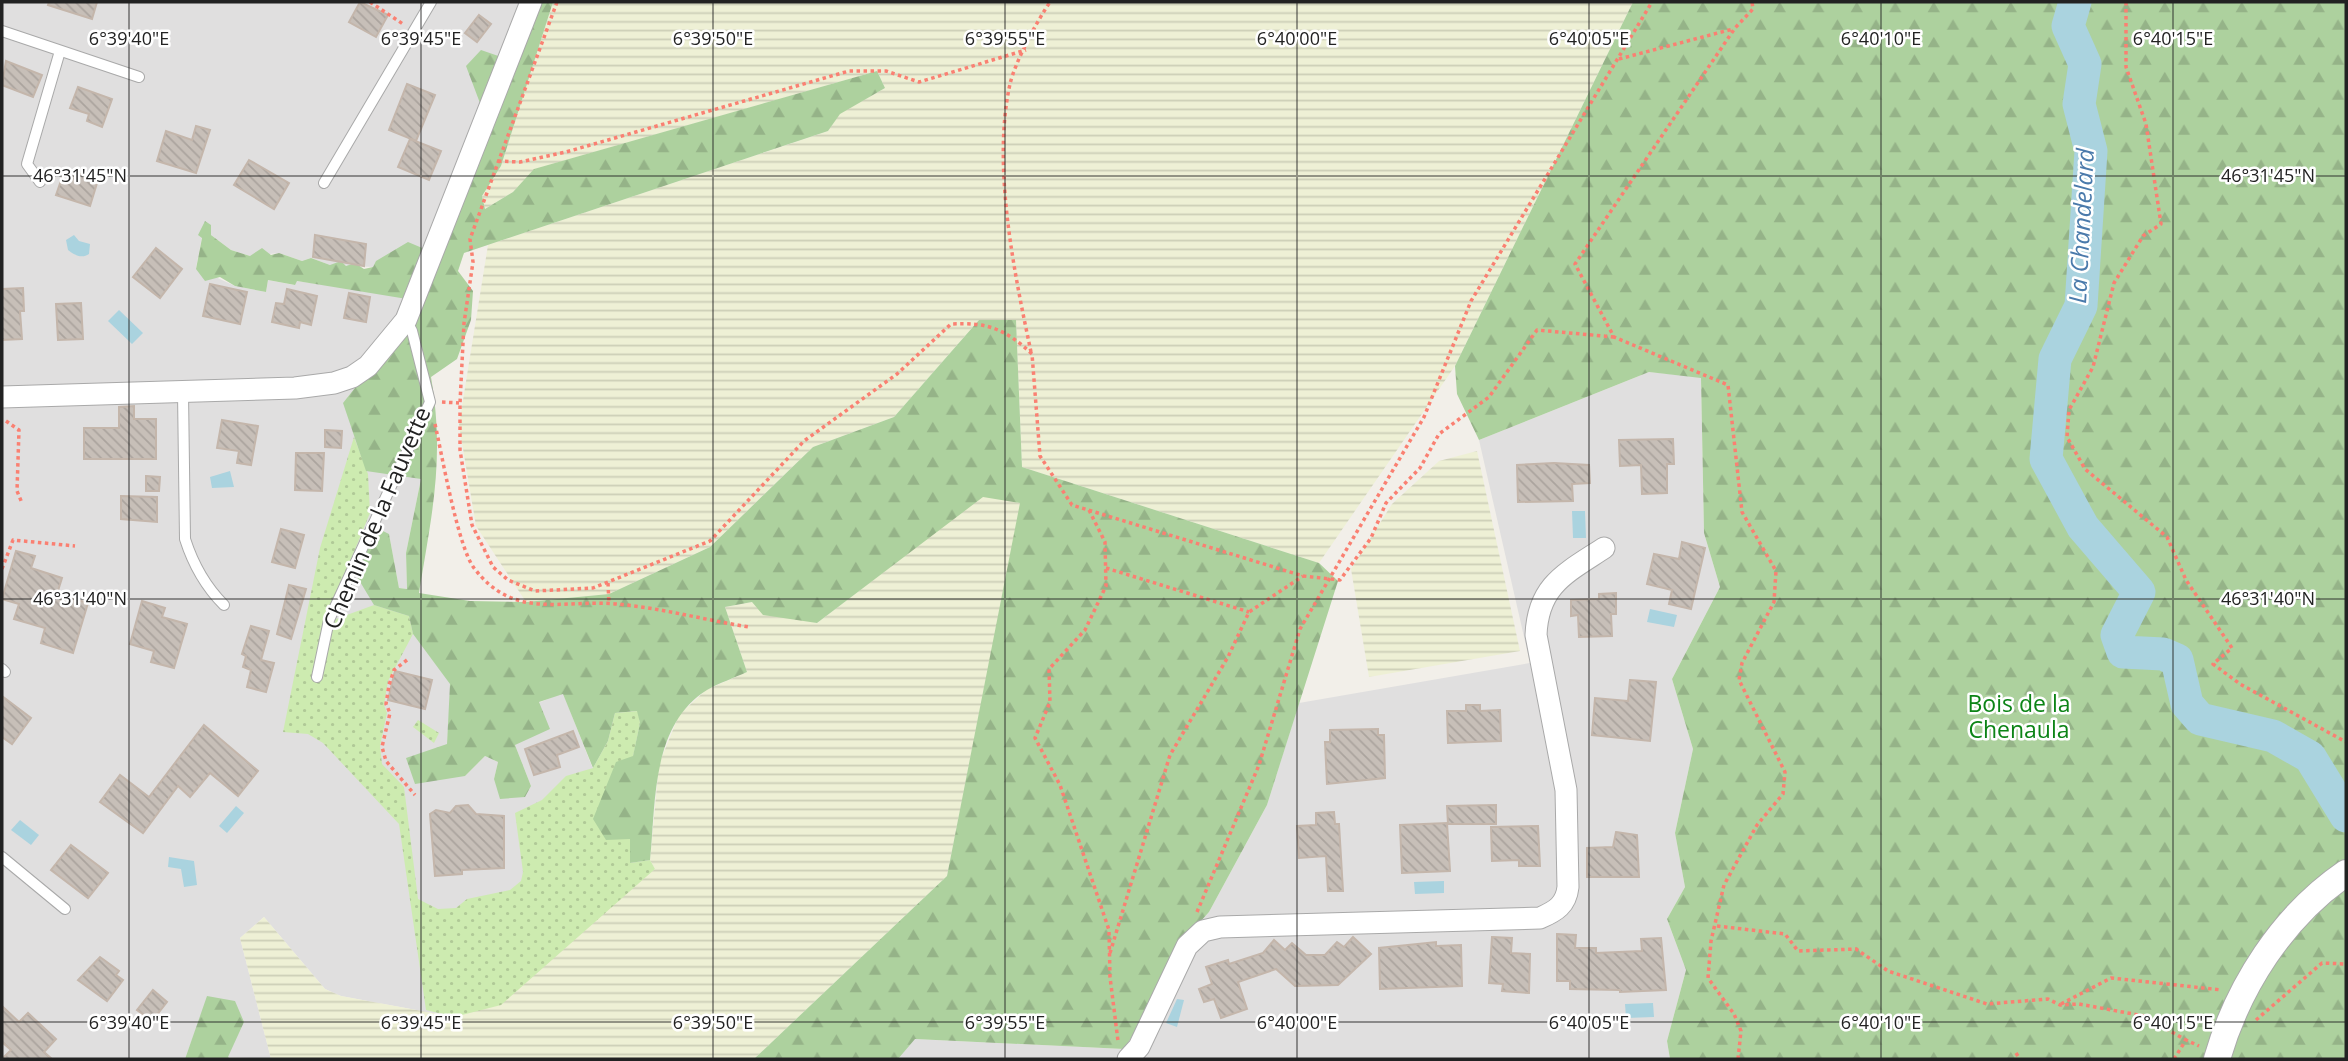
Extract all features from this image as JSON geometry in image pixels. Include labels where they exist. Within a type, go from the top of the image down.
[{"type":"street","points":[[2,397],[295,388],[334,383],[352,377],[368,366],[406,320],[531,2]]},
{"type":"street","points":[[1124,1054],[1139,1047],[1187,946],[1202,931],[1220,927],[1540,918],[1560,907],[1567,898],[1568,887],[1566,790],[1536,635],[1537,622],[1545,596],[1561,576],[1604,548]]},
{"type":"street","points":[[2218,1057],[2247,982],[2287,928],[2308,905],[2346,873]]},
{"type":"lane","points":[[324,183],[431,2]]},
{"type":"lane","points":[[2,31],[139,77]]},
{"type":"lane","points":[[40,182],[27,164],[60,51]]},
{"type":"lane","name":"Chemin de la Fauvette","points":[[317,677],[329,620],[429,402],[412,331],[406,320]]},
{"type":"lane","points":[[183,393],[185,539],[202,578],[224,605]]},
{"type":"lane","points":[[2,857],[65,909]]},
{"type":"path","points":[[370,2],[414,30]]},
{"type":"path","points":[[557,2],[470,239],[473,262],[464,323],[460,450],[472,525],[493,567],[508,580],[535,592],[593,588],[710,541],[804,441],[897,374],[951,324],[972,323],[1009,332],[1032,354]]},
{"type":"path","points":[[1051,2],[1010,83],[1004,158],[1012,264],[1032,354],[1040,456],[1072,505],[1303,576],[1340,580],[1371,538],[1386,503],[1420,468],[1439,434],[1489,397],[1537,330],[1614,337],[1728,385],[1742,512],[1776,571],[1774,602],[1742,663],[1740,680],[1785,772],[1783,794],[1757,825],[1724,885],[1719,899],[1717,926],[1711,941],[1708,978],[1734,1014],[1741,1031],[1738,1059]]},
{"type":"path","points":[[1202,931],[1197,911],[1259,765],[1300,629],[1424,417],[1471,300],[1652,2]]},
{"type":"path","points":[[1614,337],[1575,264],[1735,28],[1753,9],[1752,2]]},
{"type":"path","points":[[2126,2],[2126,67],[2146,124],[2161,224],[2143,236],[2114,283],[2094,367],[2070,410],[2067,437],[2085,469],[2167,537],[2186,580],[2232,648],[2214,664],[2240,684],[2346,742]]},
{"type":"path","points":[[1617,60],[1735,28]]},
{"type":"path","points":[[498,161],[520,162],[566,152],[849,72],[886,71],[919,82],[1026,50]]},
{"type":"path","points":[[429,402],[462,537],[473,567],[499,594],[543,606],[610,604],[749,627]]},
{"type":"path","points":[[6,421],[19,430],[18,491],[22,503]]},
{"type":"path","points":[[1089,510],[1105,542],[1106,586],[1085,630],[1049,669],[1050,702],[1035,738],[1060,785],[1108,930],[1116,1037],[1124,1054]]},
{"type":"path","points":[[2,569],[13,540],[75,546]]},
{"type":"path","points":[[1106,568],[1249,612]]},
{"type":"path","points":[[1109,957],[1170,755],[1228,657],[1249,612],[1303,576]]},
{"type":"path","points":[[608,583],[610,604]]},
{"type":"path","points":[[407,660],[394,670],[389,685],[386,704],[390,713],[382,747],[386,761],[415,795]]},
{"type":"path","points":[[1717,926],[1785,934],[1798,951],[1856,949],[1888,971],[1987,1004],[2049,999],[2060,1005],[2079,1004],[2144,1016],[2218,1057]]},
{"type":"path","points":[[2250,1028],[2289,988],[2322,963],[2346,964]]},
{"type":"path","points":[[2060,1005],[2111,978],[2243,993]]},
{"type":"path","points":[[2174,1059],[2186,1040]]},
{"type":"path","points":[[2016,1054],[2020,1059]]},
{"type":"shaded area","points":[[2,2],[536,2],[412,326],[421,479],[406,553],[407,589],[399,588],[389,534],[353,570],[409,616],[413,634],[451,684],[447,744],[465,776],[485,756],[498,762],[494,779],[531,786],[515,745],[538,703],[563,693],[630,863],[650,860],[454,1017],[341,996],[325,989],[264,917],[240,938],[271,1059],[227,1057],[208,996],[185,1059],[2,1059]],"holes":[[[206,221],[211,235],[231,250],[250,256],[279,253],[302,261],[311,258],[330,265],[373,267],[350,288],[296,281],[294,285],[268,280],[266,292],[235,286],[196,268],[202,237],[199,235]]]},
{"type":"shaded area","points":[[1649,372],[1701,377],[1704,533],[1720,587],[1672,679],[1693,749],[1675,833],[1685,887],[1667,919],[1686,970],[1667,1041],[1670,1059],[898,1059],[914,1039],[1124,1049],[1183,941],[1209,912],[1267,805],[1299,703],[1530,663],[1479,440]]},
{"type":"green space","points":[[536,2],[553,2],[501,166],[482,196],[485,209],[513,192],[534,169],[877,71],[885,88],[840,114],[828,131],[464,253],[458,271],[473,291],[471,320],[457,359],[431,377],[437,460],[419,593],[470,601],[526,602],[609,594],[710,547],[813,447],[894,417],[979,320],[1016,320],[1022,467],[1319,563],[1338,581],[1267,805],[1209,912],[1183,941],[1145,1016],[1124,1049],[915,1039],[898,1059],[754,1059],[947,876],[1020,503],[983,497],[817,623],[763,615],[752,602],[725,607],[747,672],[707,690],[689,705],[675,723],[660,766],[650,860],[630,863],[630,839],[606,840],[593,819],[616,762],[633,756],[640,723],[637,711],[615,713],[608,741],[593,768],[563,694],[539,702],[550,729],[515,745],[531,786],[525,797],[500,799],[494,779],[498,762],[485,756],[465,776],[415,784],[406,758],[447,744],[450,684],[413,634],[409,616],[374,605],[353,570],[377,528],[389,534],[399,588],[407,589],[406,553],[421,479],[366,471],[343,403],[374,364],[489,127],[466,66],[481,50],[513,61]]},
{"type":"green space","points":[[553,2],[1633,2],[1455,366],[1319,563],[1022,467],[1016,321],[979,320],[894,417],[813,447],[710,547],[609,594],[526,602],[476,526],[459,425],[488,245],[828,131],[839,114],[885,88],[877,71],[535,169],[513,192],[485,209],[482,196],[501,166]]},
{"type":"green space","name":"Bois de la Chenaula","points":[[1633,2],[2346,2],[2346,1059],[1670,1059],[1667,1041],[1686,970],[1667,919],[1685,887],[1675,833],[1693,749],[1672,679],[1720,587],[1704,533],[1701,378],[1649,372],[1479,440],[1457,394],[1455,366]]},
{"type":"green space","points":[[205,221],[211,225],[211,235],[231,250],[250,256],[262,248],[271,255],[279,253],[302,261],[311,258],[330,265],[341,261],[346,266],[355,263],[364,269],[373,267],[376,261],[408,242],[427,250],[407,299],[297,281],[295,285],[268,280],[266,292],[235,286],[220,277],[205,281],[196,269],[202,238],[198,235]]},
{"type":"green space","points":[[354,437],[368,474],[370,513],[325,623],[374,605],[409,616],[413,634],[388,681],[384,705],[387,713],[380,746],[382,764],[404,787],[418,899],[438,909],[456,908],[467,899],[510,890],[521,881],[523,872],[515,813],[542,800],[566,776],[593,768],[608,741],[615,713],[638,711],[640,723],[633,757],[630,863],[650,860],[655,869],[501,1005],[454,1017],[426,1010],[399,824],[323,743],[308,734],[283,732],[320,548]]},
{"type":"green space","points":[[1477,451],[1520,651],[1369,677],[1351,569],[1392,504],[1439,461]]},
{"type":"green space","points":[[983,496],[1021,503],[947,876],[754,1059],[271,1059],[240,938],[264,917],[325,989],[341,996],[454,1017],[655,869],[650,860],[659,764],[679,715],[706,690],[747,672],[725,607],[752,602],[817,623]]},
{"type":"green space","points":[[418,720],[439,733],[434,743],[413,727]]},
{"type":"green space","points":[[207,996],[235,1001],[244,1022],[228,1057],[230,1059],[185,1059]]},
{"type":"water","points":[[74,235],[79,241],[90,244],[89,254],[78,256],[68,250],[66,240]]},
{"type":"water","points":[[119,310],[143,333],[132,344],[108,321]]},
{"type":"water","points":[[230,471],[234,487],[212,488],[210,477]]},
{"type":"water","points":[[1572,511],[1585,511],[1586,538],[1573,538]]},
{"type":"water","points":[[1650,609],[1677,615],[1674,627],[1647,622]]},
{"type":"water","points":[[236,806],[244,813],[227,833],[219,826]]},
{"type":"water","points":[[20,820],[39,835],[31,845],[11,830]]},
{"type":"water","points":[[169,857],[194,861],[197,885],[184,887],[181,869],[168,867]]},
{"type":"water","points":[[1444,881],[1444,893],[1415,894],[1414,882]]},
{"type":"water","points":[[1177,999],[1184,1000],[1177,1027],[1166,1023]]},
{"type":"water","points":[[1653,1003],[1654,1017],[1626,1018],[1625,1004]]},
{"type":"building","points":[[49,2],[97,2],[92,19],[48,5]]},
{"type":"building","points":[[360,2],[388,15],[376,37],[349,22]]},
{"type":"building","points":[[479,15],[491,24],[477,42],[465,33]]},
{"type":"building","points":[[6,61],[42,75],[33,97],[2,85]]},
{"type":"building","points":[[407,84],[435,95],[416,141],[389,130]]},
{"type":"building","points":[[78,87],[112,99],[102,127],[87,121],[89,114],[70,108]]},
{"type":"building","points":[[196,126],[210,130],[196,173],[157,161],[166,131],[192,140]]},
{"type":"building","points":[[410,139],[441,151],[429,180],[398,167]]},
{"type":"building","points":[[249,160],[289,183],[274,209],[234,185]]},
{"type":"building","points":[[65,169],[98,180],[90,206],[56,195]]},
{"type":"building","points":[[315,235],[366,244],[364,266],[313,257]]},
{"type":"building","points":[[156,248],[182,269],[160,298],[133,277]]},
{"type":"building","points":[[210,284],[247,292],[240,324],[203,316]]},
{"type":"building","points":[[23,288],[24,311],[20,311],[22,339],[2,340],[2,289]]},
{"type":"building","points":[[287,289],[317,296],[311,325],[300,322],[299,328],[272,322],[276,303],[284,304]]},
{"type":"building","points":[[349,293],[370,297],[366,322],[344,318]]},
{"type":"building","points":[[81,303],[83,339],[58,340],[56,304]]},
{"type":"building","points":[[134,406],[134,419],[156,419],[156,459],[84,459],[84,428],[119,428],[119,407]]},
{"type":"building","points":[[222,420],[258,426],[251,465],[237,463],[239,451],[217,448]]},
{"type":"building","points":[[325,430],[342,431],[341,448],[325,447]]},
{"type":"building","points":[[1673,439],[1674,464],[1667,464],[1667,493],[1642,494],[1641,465],[1620,466],[1619,440]]},
{"type":"building","points":[[296,453],[324,453],[322,491],[295,490]]},
{"type":"building","points":[[1517,465],[1589,465],[1590,483],[1572,484],[1573,501],[1518,502]]},
{"type":"building","points":[[146,476],[160,477],[159,491],[146,491]]},
{"type":"building","points":[[121,496],[157,497],[157,522],[121,519]]},
{"type":"building","points":[[281,529],[304,535],[295,568],[272,562]]},
{"type":"building","points":[[1682,542],[1705,548],[1691,609],[1669,604],[1672,590],[1647,584],[1654,554],[1679,559]]},
{"type":"building","points":[[16,551],[35,556],[31,568],[62,578],[57,594],[88,603],[73,653],[41,643],[45,628],[14,619],[19,604],[2,599]]},
{"type":"building","points":[[289,585],[306,589],[291,639],[277,634]]},
{"type":"building","points":[[1616,593],[1616,614],[1611,614],[1612,636],[1579,637],[1578,615],[1571,616],[1571,600],[1599,599],[1599,594]]},
{"type":"building","points":[[142,601],[165,608],[162,617],[187,624],[174,668],[151,662],[154,651],[130,644]]},
{"type":"building","points":[[251,626],[269,631],[261,660],[274,663],[266,692],[247,687],[251,670],[243,667],[246,656],[242,654]]},
{"type":"building","points":[[395,671],[432,680],[425,709],[388,700]]},
{"type":"building","points":[[1630,680],[1656,682],[1650,741],[1592,735],[1595,698],[1628,701]]},
{"type":"building","points":[[2,696],[31,718],[12,744],[2,737]]},
{"type":"building","points":[[1466,705],[1480,705],[1480,711],[1500,710],[1501,741],[1448,743],[1447,711],[1466,711]]},
{"type":"building","points":[[204,725],[258,771],[238,796],[210,773],[190,797],[178,786],[143,833],[100,802],[120,775],[149,797]]},
{"type":"building","points":[[1378,729],[1378,735],[1384,735],[1385,778],[1327,784],[1325,742],[1330,742],[1330,730]]},
{"type":"building","points":[[573,731],[579,747],[557,755],[560,767],[534,775],[525,749]]},
{"type":"building","points":[[468,805],[476,814],[504,816],[504,868],[462,870],[462,874],[435,876],[430,814],[436,810],[450,813],[456,806]]},
{"type":"building","points":[[1496,805],[1496,824],[1448,824],[1447,806]]},
{"type":"building","points":[[1334,812],[1335,824],[1339,824],[1343,891],[1328,891],[1326,856],[1299,858],[1297,826],[1316,825],[1316,813]]},
{"type":"building","points":[[1447,823],[1450,871],[1402,873],[1400,825]]},
{"type":"building","points":[[1538,826],[1540,866],[1519,866],[1519,860],[1492,861],[1491,827]]},
{"type":"building","points":[[1616,832],[1637,835],[1639,877],[1587,877],[1587,848],[1613,847]]},
{"type":"building","points":[[71,845],[108,873],[88,898],[51,870]]},
{"type":"building","points":[[1557,934],[1576,935],[1575,948],[1596,948],[1596,953],[1642,951],[1641,939],[1661,938],[1666,990],[1620,992],[1570,989],[1570,981],[1557,981]]},
{"type":"building","points":[[1353,937],[1371,954],[1338,985],[1295,986],[1276,969],[1238,982],[1247,1009],[1221,1018],[1214,999],[1204,1002],[1199,989],[1212,984],[1206,967],[1228,960],[1229,964],[1263,953],[1274,940],[1285,950],[1292,943],[1306,955],[1325,955],[1337,942],[1344,947]]},
{"type":"building","points":[[1492,937],[1512,938],[1511,953],[1530,954],[1529,993],[1502,991],[1503,984],[1489,983]]},
{"type":"building","points":[[1436,942],[1436,946],[1461,945],[1462,986],[1380,989],[1379,948]]},
{"type":"building","points":[[100,957],[119,971],[116,975],[123,980],[107,1001],[78,980]]},
{"type":"building","points":[[153,990],[167,1002],[152,1021],[137,1010]]},
{"type":"building","points":[[2,1006],[19,1022],[28,1013],[56,1039],[44,1052],[52,1059],[2,1059],[11,1050],[2,1042]]},
{"type":"waterway","name":"La Chandelard","points":[[2075,2],[2068,26],[2085,64],[2079,104],[2091,151],[2081,306],[2055,359],[2046,459],[2083,527],[2139,592],[2117,635],[2123,652],[2163,654],[2177,660],[2187,704],[2200,719],[2273,736],[2310,757],[2346,816]]}]
